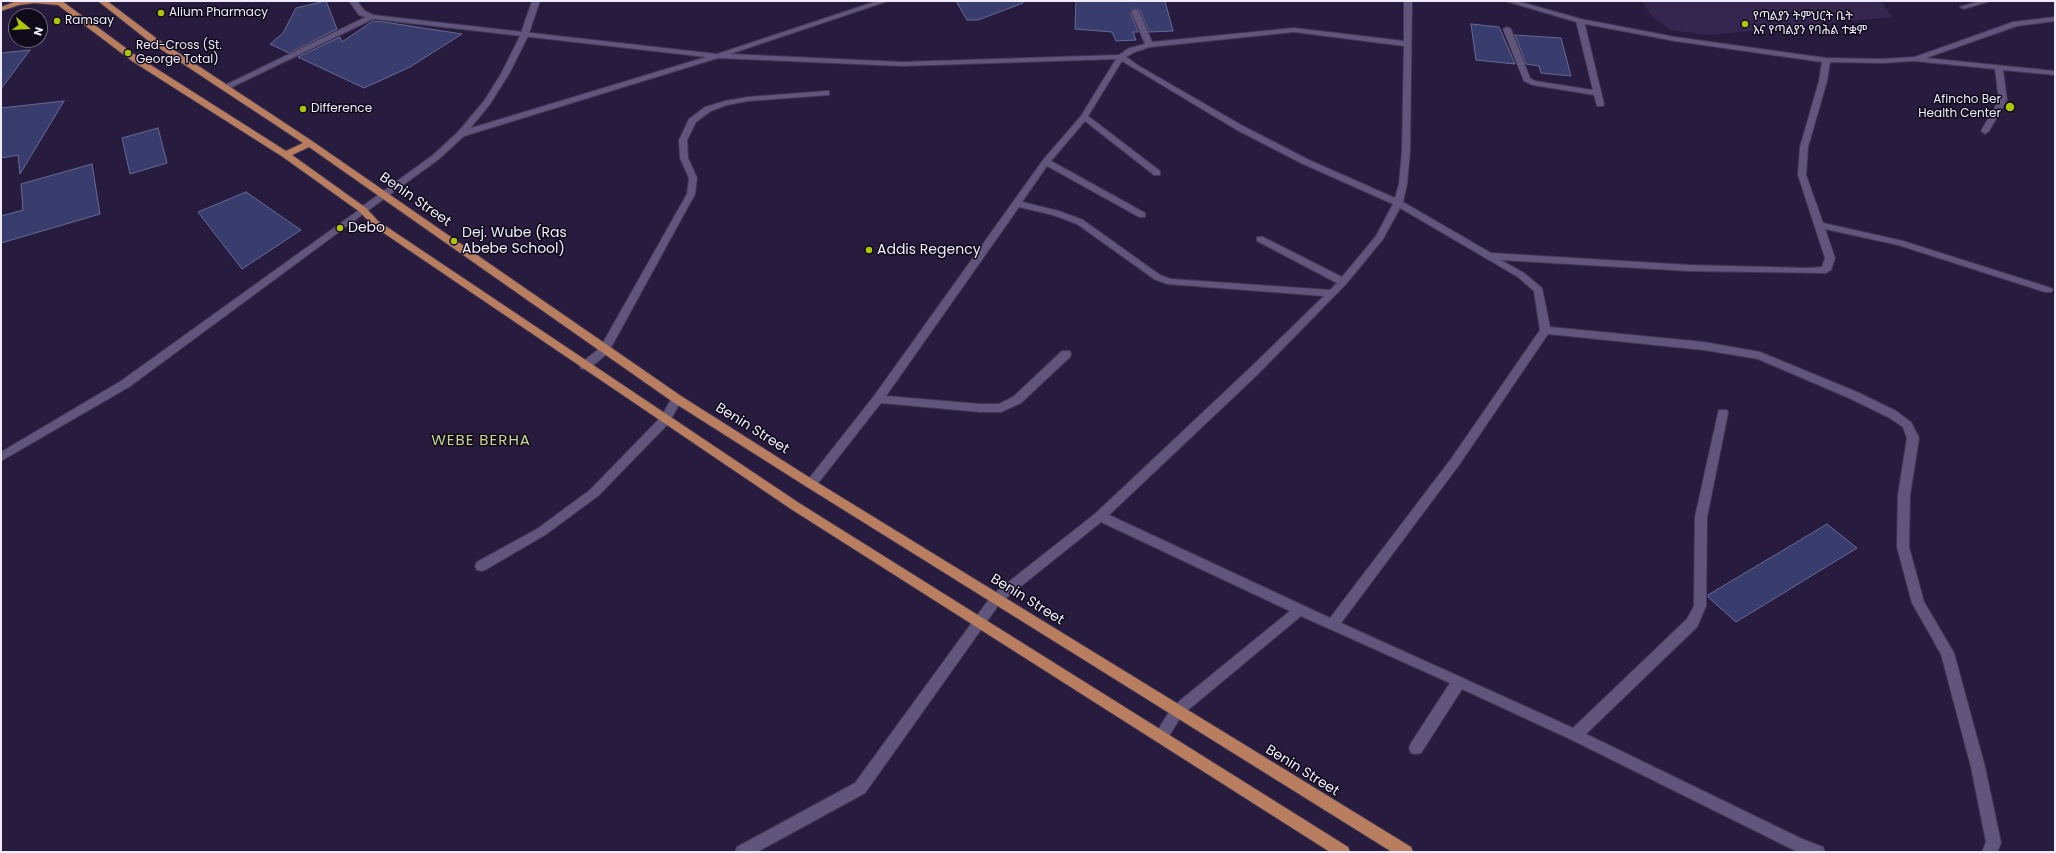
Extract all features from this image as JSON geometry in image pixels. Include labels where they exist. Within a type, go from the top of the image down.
[{"type":"main road","points":[[1,8],[18,3],[34,1],[58,2],[73,11],[135,60],[286,155],[363,210],[375,223],[665,420],[795,506],[978,623],[1343,852]]},
{"type":"main road","name":"Benin Street","points":[[102,1],[153,40],[309,143],[604,350],[677,399],[996,599],[1406,852]]},
{"type":"main road","points":[[286,155],[309,143]]},
{"type":"street","points":[[353,1],[362,13],[372,17],[524,36],[716,56],[902,64],[1121,57],[1136,68],[1240,128],[1306,162],[1398,204],[1521,274],[1539,290],[1545,330],[1455,462],[1333,624]]},
{"type":"street","points":[[1,457],[125,384],[436,157],[460,134],[487,102],[505,74],[524,36],[536,1]]},
{"type":"street","points":[[460,134],[672,71],[884,1]]},
{"type":"street","points":[[742,852],[860,788],[996,599],[1100,516],[1254,371],[1332,292],[1344,282],[1380,237],[1398,204],[1403,184],[1406,152],[1408,1]]},
{"type":"street","points":[[1509,1],[1580,20],[1675,39],[1826,60],[1882,61],[1914,59],[2055,73]]},
{"type":"street","points":[[1964,7],[1987,1]]},
{"type":"street","points":[[1135,11],[1149,45]]},
{"type":"street","points":[[225,87],[372,17]]},
{"type":"street","points":[[1914,59],[2016,24],[2055,19]]},
{"type":"street","points":[[1580,20],[1600,104]]},
{"type":"street","points":[[1507,29],[1526,79],[1546,86],[1597,93]]},
{"type":"street","points":[[811,484],[878,399],[1046,162],[1084,117],[1121,57],[1132,50],[1149,45],[1294,30],[1408,44]]},
{"type":"street","points":[[1489,256],[1689,268],[1807,271],[1826,270],[1830,258],[1820,225],[1811,206],[1802,175],[1804,147],[1823,81],[1826,60]]},
{"type":"street","points":[[1985,131],[2003,100],[1999,67]]},
{"type":"street","points":[[585,366],[604,350],[691,194],[693,178],[684,158],[684,140],[692,122],[708,109],[725,103],[748,99],[826,92]]},
{"type":"street","points":[[1084,117],[1157,173]]},
{"type":"street","points":[[1046,162],[1142,216]]},
{"type":"street","points":[[1017,204],[1056,213],[1080,222],[1157,277],[1170,282],[1332,292]]},
{"type":"street","points":[[1820,225],[1900,243],[2048,290]]},
{"type":"street","points":[[1260,239],[1344,282]]},
{"type":"street","points":[[1545,330],[1704,346],[1760,356],[1853,395],[1892,414],[1907,425],[1913,438],[1904,496],[1903,547],[1918,603],[1947,653],[1978,767],[1994,843],[1989,852]]},
{"type":"street","points":[[878,399],[980,408],[1001,408],[1017,400],[1066,354]]},
{"type":"street","points":[[481,566],[541,532],[594,493],[665,420],[677,399]]},
{"type":"street","points":[[1575,735],[1692,624],[1700,606],[1701,517],[1723,413]]},
{"type":"street","points":[[1100,516],[1300,610],[1575,735],[1799,845],[1818,852]]},
{"type":"street","points":[[1161,737],[1177,711],[1300,610]]},
{"type":"street","points":[[1416,748],[1459,681]]},
{"type":"shaded area","name":"የጣልያን ትምህርት ቤት እና የጣልያን የባሕል ተቋም","points":[[1642,1],[1881,1],[1892,17],[1710,35],[1670,30],[1651,15]]},
{"type":"building","points":[[326,1],[337,29],[289,53],[270,44],[283,33],[296,8]]},
{"type":"building","points":[[956,1],[1023,1],[1023,3],[978,20],[967,20]]},
{"type":"building","points":[[1076,1],[1165,1],[1173,31],[1149,32],[1140,10],[1134,8],[1130,12],[1138,32],[1133,32],[1136,40],[1116,41],[1112,32],[1075,29]]},
{"type":"building","points":[[373,21],[462,34],[410,67],[364,88],[298,57],[340,37],[342,42]]},
{"type":"building","points":[[1471,24],[1499,27],[1515,64],[1476,60]]},
{"type":"building","points":[[1515,35],[1561,38],[1571,76],[1541,73],[1539,66],[1526,64]]},
{"type":"building","points":[[30,50],[1,89],[1,53]]},
{"type":"building","points":[[64,101],[20,174],[18,155],[1,158],[1,108]]},
{"type":"building","points":[[158,128],[167,163],[130,174],[122,138]]},
{"type":"building","points":[[92,164],[100,214],[1,243],[1,216],[23,210],[21,184]]},
{"type":"building","points":[[246,192],[301,230],[242,269],[198,212]]},
{"type":"building","points":[[1827,524],[1857,548],[1736,622],[1708,597],[1708,595]]},
{"type":"place","name":"Alium Pharmacy","points":[[161,13]]},
{"type":"place","name":"Ramsay","points":[[57,21]]},
{"type":"place","name":"የጣልያን ትምህርት ቤት እና የጣልያን የባሕል ተቋም","points":[[1745,24]]},
{"type":"place","name":"Red-Cross (St. George Total)","points":[[128,53]]},
{"type":"place","name":"Afincho Ber Health Center","points":[[2010,107]]},
{"type":"place","name":"Difference","points":[[303,109]]},
{"type":"place","name":"Debo","points":[[340,228]]},
{"type":"place","name":"Dej. Wube (Ras Abebe School)","points":[[454,241]]},
{"type":"place","name":"Addis Regency","points":[[869,250]]},
{"type":"district","name":"WEBE BERHA","points":[[481,441]]}]
